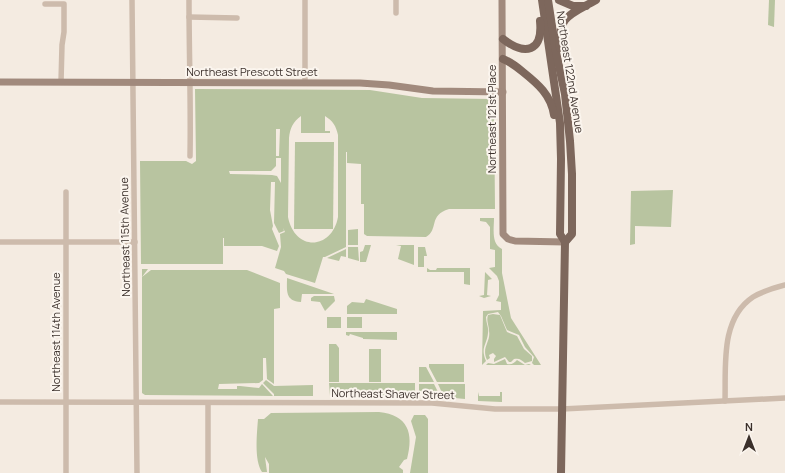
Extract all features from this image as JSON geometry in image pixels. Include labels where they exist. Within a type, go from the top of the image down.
[{"type":"main road","points":[[559,0],[573,6],[586,6]]},
{"type":"main road","points":[[558,60],[561,49],[559,34],[562,24],[570,15],[596,0]]},
{"type":"main road","points":[[503,39],[515,48],[521,49],[532,47],[536,44],[541,36],[539,19],[544,2]]},
{"type":"main road","name":"Northeast 122nd Avenue","points":[[544,2],[558,60],[568,117],[572,174],[572,234],[565,242]]},
{"type":"main road","name":"Northeast 122nd Avenue","points":[[544,2],[558,110],[561,159],[560,234],[565,242],[561,473]]},
{"type":"main road","points":[[503,59],[510,61],[540,86],[549,99],[552,107],[561,159]]},
{"type":"street","name":"Northeast 115th Avenue","points":[[132,0],[137,473]]},
{"type":"street","points":[[189,0],[190,156]]},
{"type":"street","points":[[305,0],[305,83]]},
{"type":"street","points":[[396,0],[396,13]]},
{"type":"street","name":"Northeast 121st Place","points":[[502,0],[503,231],[506,238],[515,241],[565,242]]},
{"type":"street","points":[[45,4],[64,4],[61,82]]},
{"type":"street","points":[[189,17],[238,18]]},
{"type":"street","name":"Northeast Prescott Street","points":[[0,82],[375,83],[432,91],[503,92]]},
{"type":"street","name":"Northeast 114th Avenue","points":[[66,192],[66,473]]},
{"type":"street","points":[[0,242],[135,242]]},
{"type":"street","points":[[725,400],[727,342],[732,322],[749,300],[768,290],[785,285]]},
{"type":"street","name":"Northeast Shaver Street","points":[[0,402],[432,403],[495,410],[562,410],[725,400],[785,398]]},
{"type":"street","points":[[208,403],[208,473]]},
{"type":"green space","points":[[769,0],[775,0],[774,27],[768,25]]},
{"type":"green space","points":[[195,89],[370,90],[422,98],[492,99],[494,101],[495,209],[449,209],[438,215],[432,231],[426,237],[367,236],[364,234],[364,204],[361,204],[361,164],[347,163],[346,152],[346,247],[323,257],[315,283],[286,274],[284,271],[275,268],[281,247],[280,234],[285,232],[283,228],[284,231],[279,233],[274,223],[275,182],[271,182],[270,210],[273,226],[272,229],[279,246],[277,251],[262,246],[224,246],[223,238],[223,264],[141,264],[140,161],[186,161],[192,164],[196,161]],"holes":[[[301,116],[301,133],[330,133],[330,131],[325,131],[325,116],[334,124],[338,135],[338,217],[329,236],[321,241],[305,241],[298,236],[292,228],[288,217],[289,138],[292,126]],[[276,129],[280,129],[279,156],[276,156]],[[276,158],[281,158],[281,183],[277,176],[230,174],[229,171],[271,171],[276,166]]]},
{"type":"green space","points":[[295,142],[334,142],[333,229],[294,229]]},
{"type":"green space","points":[[673,190],[671,227],[635,226],[635,244],[630,245],[631,191]]},
{"type":"green space","points":[[480,218],[494,218],[494,236],[496,244],[502,249],[502,273],[511,318],[541,365],[534,365],[532,363],[534,357],[525,347],[519,335],[507,330],[498,312],[488,314],[486,317],[488,331],[484,356],[486,361],[482,365],[483,311],[501,310],[501,302],[496,301],[499,295],[499,281],[497,276],[489,268],[495,267],[495,250],[490,249],[490,227],[486,222],[480,221]]},
{"type":"green space","points":[[358,229],[358,245],[348,245],[348,230]]},
{"type":"green space","points":[[365,245],[371,245],[366,262],[360,262],[360,252],[363,251]]},
{"type":"green space","points":[[396,245],[414,245],[414,265],[398,259],[401,246]]},
{"type":"green space","points":[[348,247],[358,247],[359,261],[348,258]]},
{"type":"green space","points":[[418,247],[425,247],[427,256],[424,256],[424,267],[418,267]]},
{"type":"green space","points":[[346,249],[346,257],[341,256],[339,261],[327,258]]},
{"type":"green space","points":[[427,268],[430,270],[436,270],[437,268],[470,268],[470,285],[464,284],[464,272],[427,272]]},
{"type":"green space","points":[[142,269],[148,269],[142,277]]},
{"type":"green space","points":[[151,270],[247,270],[280,283],[280,308],[274,309],[274,384],[267,379],[266,358],[263,358],[263,380],[259,383],[219,384],[218,389],[237,389],[237,386],[259,388],[262,384],[273,396],[145,395],[142,393],[142,277]]},
{"type":"green space","points":[[485,272],[492,279],[488,280],[487,295],[491,296],[484,298],[479,296],[484,295]]},
{"type":"green space","points":[[287,278],[334,294],[302,294],[301,302],[292,300],[288,294]]},
{"type":"green space","points":[[314,296],[334,296],[335,301],[325,311],[320,302],[311,301],[311,298]]},
{"type":"green space","points":[[366,299],[397,309],[397,314],[347,314],[347,306],[352,302],[364,303]]},
{"type":"green space","points":[[488,315],[500,315],[507,332],[517,336],[524,349],[532,356],[532,361],[525,363],[514,359],[509,362],[505,357],[494,362],[496,356],[493,353],[489,355],[490,358],[487,360],[485,352],[489,338],[489,329],[487,317]]},
{"type":"green space","points":[[327,317],[341,317],[341,328],[327,328]]},
{"type":"green space","points":[[347,317],[362,317],[362,328],[347,328]]},
{"type":"green space","points":[[346,332],[397,332],[397,340],[363,339],[350,334],[349,336],[346,335]]},
{"type":"green space","points":[[329,344],[336,344],[339,348],[339,382],[329,382]]},
{"type":"green space","points":[[369,349],[381,349],[381,382],[369,382]]},
{"type":"green space","points":[[505,359],[507,364],[513,364],[517,360],[525,365],[486,365],[488,363],[494,364]]},
{"type":"green space","points":[[429,364],[464,364],[464,382],[437,382],[429,367]]},
{"type":"green space","points":[[419,367],[426,367],[434,382],[419,382]]},
{"type":"green space","points":[[266,380],[274,386],[313,385],[313,396],[274,396],[274,394],[263,383]]},
{"type":"green space","points":[[329,383],[415,383],[415,393],[409,396],[330,396]]},
{"type":"green space","points":[[419,384],[434,384],[440,396],[426,396],[419,393]]},
{"type":"green space","points":[[438,384],[465,384],[465,399],[444,397]]},
{"type":"green space","points":[[478,392],[479,396],[500,396],[500,392],[502,392],[502,402],[478,401]]},
{"type":"green space","points":[[379,412],[397,417],[402,421],[409,433],[410,441],[407,459],[404,460],[399,467],[403,470],[403,473],[269,473],[269,464],[265,457],[267,472],[262,472],[259,467],[257,454],[258,419],[264,419],[271,413]]},
{"type":"green space","points":[[414,415],[425,415],[428,419],[428,473],[410,473],[416,437],[411,421]]}]
